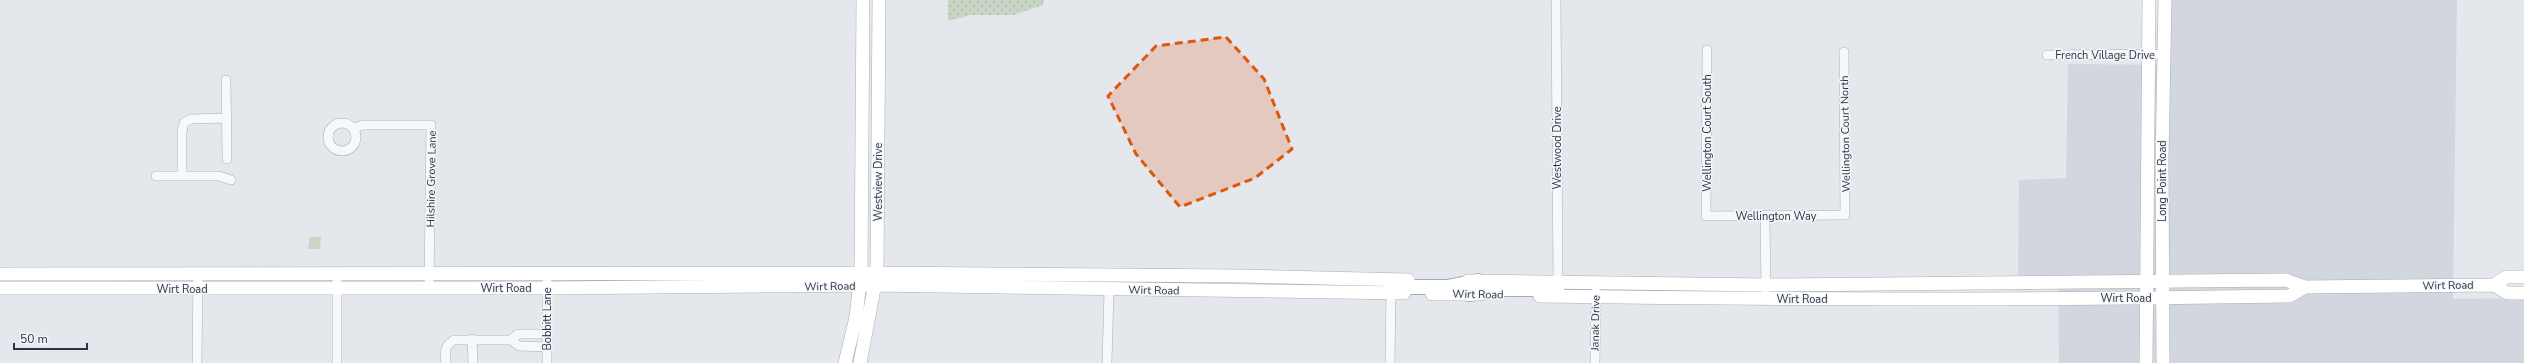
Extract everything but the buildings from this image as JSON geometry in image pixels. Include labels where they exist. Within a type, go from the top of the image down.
[{"type":"main road","name":"Westview Drive","points":[[845,363],[856,317],[860,279],[863,0]]},
{"type":"main road","name":"Westview Drive","points":[[860,363],[876,279],[879,0]]},
{"type":"main road","name":"Long Point Road","points":[[2146,363],[2149,0]]},
{"type":"main road","name":"Long Point Road","points":[[2163,363],[2165,0]]},
{"type":"main road","points":[[78,273],[79,289]]},
{"type":"main road","name":"Wirt Road","points":[[0,274],[548,274],[860,279],[1240,276],[1469,294]]},
{"type":"main road","name":"Wirt Road","points":[[2494,285],[2506,277],[2524,277]]},
{"type":"main road","name":"Wirt Road","points":[[0,288],[547,288],[860,279]]},
{"type":"main road","name":"Wirt Road","points":[[876,279],[1109,290],[1391,287]]},
{"type":"main road","name":"Wirt Road","points":[[1557,289],[1596,283],[1766,285],[2286,280],[2305,287],[2494,285],[2507,293],[2524,293]]},
{"type":"main road","name":"Wirt Road","points":[[1478,281],[1557,289],[1596,298],[1766,300],[2289,296],[2305,287]]},
{"type":"main road","points":[[1391,287],[1447,287],[1478,281]]},
{"type":"main road","points":[[1954,299],[1955,283]]},
{"type":"main road","points":[[1469,294],[1502,289],[1557,289]]},
{"type":"street","name":"Westwood Drive","points":[[1556,0],[1557,289]]},
{"type":"street","name":"Wellington Court South","points":[[1706,216],[1707,50]]},
{"type":"street","name":"Wellington Court North","points":[[1844,52],[1846,215]]},
{"type":"street","name":"French Village Drive","points":[[2047,55],[2164,54]]},
{"type":"street","points":[[226,80],[227,159]]},
{"type":"street","points":[[182,176],[182,131],[184,123],[191,119],[226,118]]},
{"type":"street","name":"Hilshire Grove Lane","points":[[354,128],[363,125],[431,126],[429,287]]},
{"type":"street","points":[[156,176],[219,176],[232,180]]},
{"type":"street","name":"Wellington Way","points":[[1706,216],[1765,217],[1846,215]]},
{"type":"street","points":[[1765,217],[1766,300]]},
{"type":"street","points":[[197,363],[198,273]]},
{"type":"street","points":[[337,363],[338,273]]},
{"type":"street","name":"Bobbitt Lane","points":[[547,363],[548,274]]},
{"type":"street","name":"Janak Drive","points":[[1595,363],[1596,283]]},
{"type":"street","points":[[1390,363],[1391,287]]},
{"type":"street","points":[[1107,363],[1109,290]]},
{"type":"street","points":[[511,340],[518,334],[547,334]]},
{"type":"street","points":[[472,339],[473,363]]},
{"type":"street","points":[[446,363],[448,344],[454,340],[511,340],[519,346],[547,347]]},
{"type":"highlighted area","points":[[1226,37],[1264,79],[1292,149],[1255,178],[1180,207],[1136,154],[1108,96],[1156,46]]},
{"type":"shaded area","points":[[2172,0],[2457,0],[2453,299],[2524,298],[2524,363],[2059,363],[2058,277],[2018,275],[2019,180],[2066,178],[2068,64],[2170,65]]},
{"type":"green space","points":[[948,0],[1044,0],[1043,5],[1014,15],[971,15],[948,21]]},
{"type":"green space","points":[[310,237],[321,237],[320,249],[308,249]]}]
